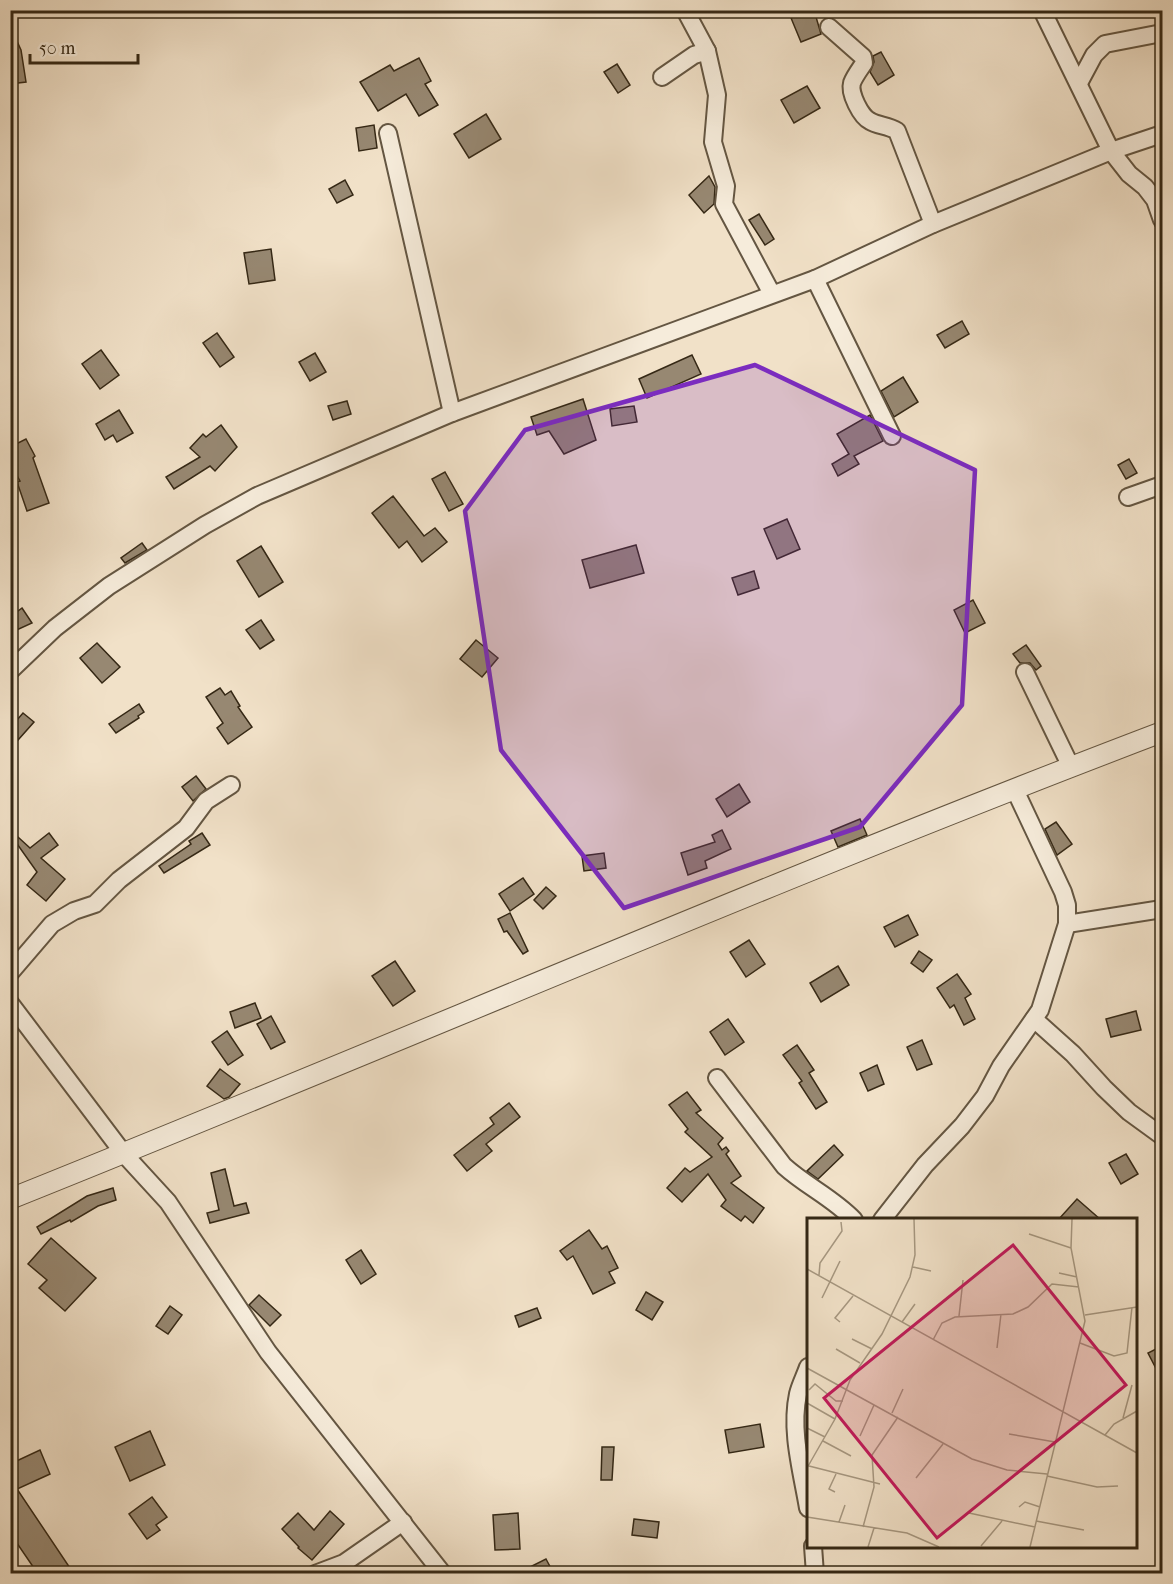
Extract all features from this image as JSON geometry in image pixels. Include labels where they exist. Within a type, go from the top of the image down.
[{"type":"street","points":[[685,10],[707,51],[717,95],[713,142],[726,186],[724,204],[772,294]]},
{"type":"street","points":[[1042,10],[1111,151],[1129,174],[1145,187],[1155,200],[1162,220]]},
{"type":"street","points":[[829,27],[863,57],[864,63],[852,82],[851,91],[865,118],[872,123],[891,127],[897,131],[933,224]]},
{"type":"street","points":[[1079,83],[1094,55],[1105,44],[1162,33]]},
{"type":"street","points":[[662,77],[694,55],[707,51]]},
{"type":"street","points":[[388,133],[452,413]]},
{"type":"street","points":[[10,670],[55,628],[109,586],[205,525],[257,496],[452,413],[816,279],[933,224],[1111,151],[1162,134]]},
{"type":"street","points":[[816,279],[892,436]]},
{"type":"street","points":[[1128,497],[1162,485]]},
{"type":"street","points":[[1025,672],[1071,766]]},
{"type":"street","points":[[10,1199],[631,944],[1071,766],[1162,732]]},
{"type":"street","points":[[10,973],[52,924],[74,911],[95,904],[119,880],[186,828],[206,801],[231,785]]},
{"type":"street","points":[[884,1218],[924,1165],[962,1126],[985,1096],[1001,1066],[1034,1019],[1046,996],[1067,924],[1067,905],[1015,790]]},
{"type":"street","points":[[1067,924],[1162,909]]},
{"type":"street","points":[[10,1003],[124,1154],[168,1202],[268,1352],[443,1574]]},
{"type":"street","points":[[1034,1019],[1073,1054],[1129,1112],[1162,1136]]},
{"type":"street","points":[[717,1078],[784,1166],[842,1207],[852,1218]]},
{"type":"street","points":[[807,1370],[798,1392],[796,1409],[798,1447],[807,1502]]},
{"type":"street","points":[[315,1574],[344,1563],[403,1522]]},
{"type":"street","points":[[813,1548],[815,1574]]},
{"type":"highlighted area","points":[[755,365],[975,470],[962,705],[860,827],[624,908],[501,750],[465,511],[525,430]]},
{"type":"building","points":[[814,10],[821,34],[801,42],[791,18]]},
{"type":"building","points":[[10,26],[21,50],[26,82],[10,84]]},
{"type":"building","points":[[881,52],[894,75],[878,85],[870,72],[874,62],[873,56]]},
{"type":"building","points":[[419,58],[431,81],[425,84],[438,105],[419,116],[406,94],[378,111],[360,82],[390,65],[394,71]]},
{"type":"building","points":[[617,64],[630,85],[618,93],[604,72]]},
{"type":"building","points":[[807,86],[820,108],[794,123],[781,100]]},
{"type":"building","points":[[486,114],[501,139],[469,158],[454,134]]},
{"type":"building","points":[[374,125],[377,148],[359,151],[356,128]]},
{"type":"building","points":[[709,176],[715,187],[714,204],[704,213],[689,195]]},
{"type":"building","points":[[345,180],[353,195],[337,203],[329,189]]},
{"type":"building","points":[[759,214],[774,239],[765,245],[749,220]]},
{"type":"building","points":[[271,249],[275,280],[249,284],[244,253]]},
{"type":"building","points":[[962,321],[969,334],[945,348],[937,335]]},
{"type":"building","points":[[217,333],[234,357],[220,367],[203,343]]},
{"type":"building","points":[[101,350],[119,375],[100,389],[82,364]]},
{"type":"building","points":[[315,353],[326,372],[310,381],[299,362]]},
{"type":"building","points":[[692,355],[701,374],[647,398],[639,379]]},
{"type":"building","points":[[903,377],[918,402],[894,417],[881,391]]},
{"type":"building","points":[[583,399],[596,440],[564,454],[549,431],[537,435],[531,417]]},
{"type":"building","points":[[347,401],[351,414],[333,420],[328,406]]},
{"type":"building","points":[[634,406],[637,422],[612,426],[610,409]]},
{"type":"building","points":[[119,410],[133,433],[117,442],[113,435],[105,440],[96,424]]},
{"type":"building","points":[[870,415],[883,441],[854,456],[859,464],[838,476],[832,464],[849,454],[837,434]]},
{"type":"building","points":[[221,425],[237,447],[215,471],[210,466],[174,489],[166,477],[200,457],[190,448],[203,434],[206,437]]},
{"type":"building","points":[[26,439],[35,456],[33,458],[49,503],[27,511],[17,482],[20,481],[10,463],[10,447]]},
{"type":"building","points":[[1129,459],[1137,473],[1126,479],[1118,465]]},
{"type":"building","points":[[445,472],[463,504],[449,511],[432,479]]},
{"type":"building","points":[[393,496],[424,536],[435,528],[447,542],[422,562],[407,541],[399,548],[372,513]]},
{"type":"building","points":[[787,519],[800,549],[777,559],[764,529]]},
{"type":"building","points":[[142,543],[147,550],[125,563],[121,558]]},
{"type":"building","points":[[636,545],[644,573],[590,588],[582,560]]},
{"type":"building","points":[[261,546],[283,582],[259,597],[237,561]]},
{"type":"building","points":[[754,571],[759,588],[738,595],[732,578]]},
{"type":"building","points":[[973,600],[985,623],[965,633],[954,610]]},
{"type":"building","points":[[22,608],[32,623],[10,633],[10,617]]},
{"type":"building","points":[[261,620],[274,640],[260,649],[246,630]]},
{"type":"building","points":[[476,640],[498,658],[482,677],[460,659]]},
{"type":"building","points":[[97,643],[120,667],[102,683],[80,658]]},
{"type":"building","points":[[1026,645],[1041,666],[1036,670],[1030,663],[1020,663],[1013,654]]},
{"type":"building","points":[[220,688],[225,695],[231,691],[240,706],[238,707],[252,727],[228,744],[217,728],[223,723],[206,697]]},
{"type":"building","points":[[139,704],[144,712],[138,716],[139,718],[116,733],[109,724]]},
{"type":"building","points":[[23,713],[34,722],[10,749],[10,715],[17,720]]},
{"type":"building","points":[[196,776],[206,789],[193,801],[182,787]]},
{"type":"building","points":[[739,784],[750,802],[727,817],[716,799]]},
{"type":"building","points":[[860,819],[867,835],[838,847],[831,831]]},
{"type":"building","points":[[1056,822],[1072,844],[1057,855],[1045,829]]},
{"type":"building","points":[[722,830],[731,849],[705,861],[707,868],[688,875],[681,853],[715,842],[712,835]]},
{"type":"building","points":[[49,833],[58,845],[41,858],[65,879],[46,901],[27,885],[37,872],[15,841],[18,837],[30,848]]},
{"type":"building","points":[[202,833],[210,845],[164,873],[159,866],[191,844],[189,841]]},
{"type":"building","points":[[604,853],[606,868],[584,871],[582,856]]},
{"type":"building","points":[[523,878],[534,894],[510,911],[499,894]]},
{"type":"building","points":[[546,887],[556,896],[543,909],[534,900]]},
{"type":"building","points":[[510,913],[528,951],[523,954],[507,931],[504,932],[498,919]]},
{"type":"building","points":[[908,915],[918,935],[895,947],[884,927]]},
{"type":"building","points":[[749,940],[765,964],[746,977],[730,952]]},
{"type":"building","points":[[919,951],[932,960],[923,972],[911,963]]},
{"type":"building","points":[[395,961],[415,991],[393,1006],[372,976]]},
{"type":"building","points":[[838,966],[849,985],[821,1002],[810,983]]},
{"type":"building","points":[[957,974],[971,994],[965,998],[975,1019],[964,1025],[954,1005],[950,1008],[937,988]]},
{"type":"building","points":[[255,1003],[261,1018],[235,1028],[230,1012]]},
{"type":"building","points":[[1136,1011],[1141,1030],[1111,1037],[1106,1019]]},
{"type":"building","points":[[271,1016],[285,1042],[271,1049],[257,1024]]},
{"type":"building","points":[[728,1019],[744,1042],[725,1055],[710,1032]]},
{"type":"building","points":[[227,1031],[243,1055],[228,1065],[212,1042]]},
{"type":"building","points":[[922,1040],[932,1064],[917,1070],[907,1047]]},
{"type":"building","points":[[797,1045],[814,1070],[809,1073],[827,1102],[816,1109],[799,1083],[802,1081],[783,1055]]},
{"type":"building","points":[[877,1065],[884,1084],[868,1091],[860,1073]]},
{"type":"building","points":[[220,1069],[240,1084],[229,1097],[224,1099],[207,1086]]},
{"type":"building","points":[[687,1092],[701,1110],[696,1113],[723,1138],[718,1144],[722,1150],[726,1147],[729,1151],[726,1154],[741,1176],[731,1183],[764,1208],[753,1223],[745,1216],[741,1221],[721,1206],[726,1200],[708,1174],[682,1202],[667,1188],[685,1168],[690,1172],[712,1157],[685,1132],[688,1129],[669,1105]]},
{"type":"building","points":[[509,1103],[520,1117],[486,1144],[492,1151],[467,1171],[454,1155],[494,1124],[490,1118]]},
{"type":"building","points":[[834,1145],[843,1155],[818,1179],[807,1171]]},
{"type":"building","points":[[1126,1154],[1138,1174],[1121,1184],[1109,1163]]},
{"type":"building","points":[[225,1169],[234,1206],[246,1203],[249,1213],[210,1223],[207,1213],[219,1210],[211,1173]]},
{"type":"building","points":[[113,1188],[116,1200],[98,1206],[71,1222],[70,1220],[41,1234],[37,1227],[87,1196]]},
{"type":"building","points":[[1077,1199],[1099,1218],[1060,1218]]},
{"type":"building","points":[[589,1230],[602,1249],[607,1246],[618,1268],[609,1272],[615,1283],[593,1294],[573,1256],[567,1260],[560,1251]]},
{"type":"building","points":[[51,1238],[96,1278],[65,1311],[39,1288],[47,1280],[28,1264]]},
{"type":"building","points":[[361,1250],[376,1274],[361,1284],[346,1260]]},
{"type":"building","points":[[646,1292],[663,1302],[652,1320],[636,1310]]},
{"type":"building","points":[[259,1295],[281,1315],[270,1326],[249,1305]]},
{"type":"building","points":[[170,1306],[182,1315],[168,1334],[156,1326]]},
{"type":"building","points":[[537,1308],[541,1318],[519,1327],[515,1316]]},
{"type":"building","points":[[1158,1348],[1162,1356],[1162,1380],[1148,1353]]},
{"type":"building","points":[[760,1424],[764,1447],[729,1453],[725,1430]]},
{"type":"building","points":[[150,1431],[165,1465],[130,1481],[115,1447]]},
{"type":"building","points":[[602,1447],[614,1447],[612,1480],[601,1480]]},
{"type":"building","points":[[40,1450],[50,1474],[17,1489],[74,1574],[38,1574],[10,1533],[10,1464]]},
{"type":"building","points":[[152,1497],[167,1517],[156,1525],[160,1530],[147,1539],[129,1514]]},
{"type":"building","points":[[330,1511],[344,1524],[312,1560],[282,1529],[298,1513],[314,1530]]},
{"type":"building","points":[[518,1513],[520,1549],[495,1550],[493,1515]]},
{"type":"building","points":[[634,1519],[659,1522],[657,1538],[632,1535]]},
{"type":"building","points":[[546,1559],[554,1574],[516,1574]]}]
